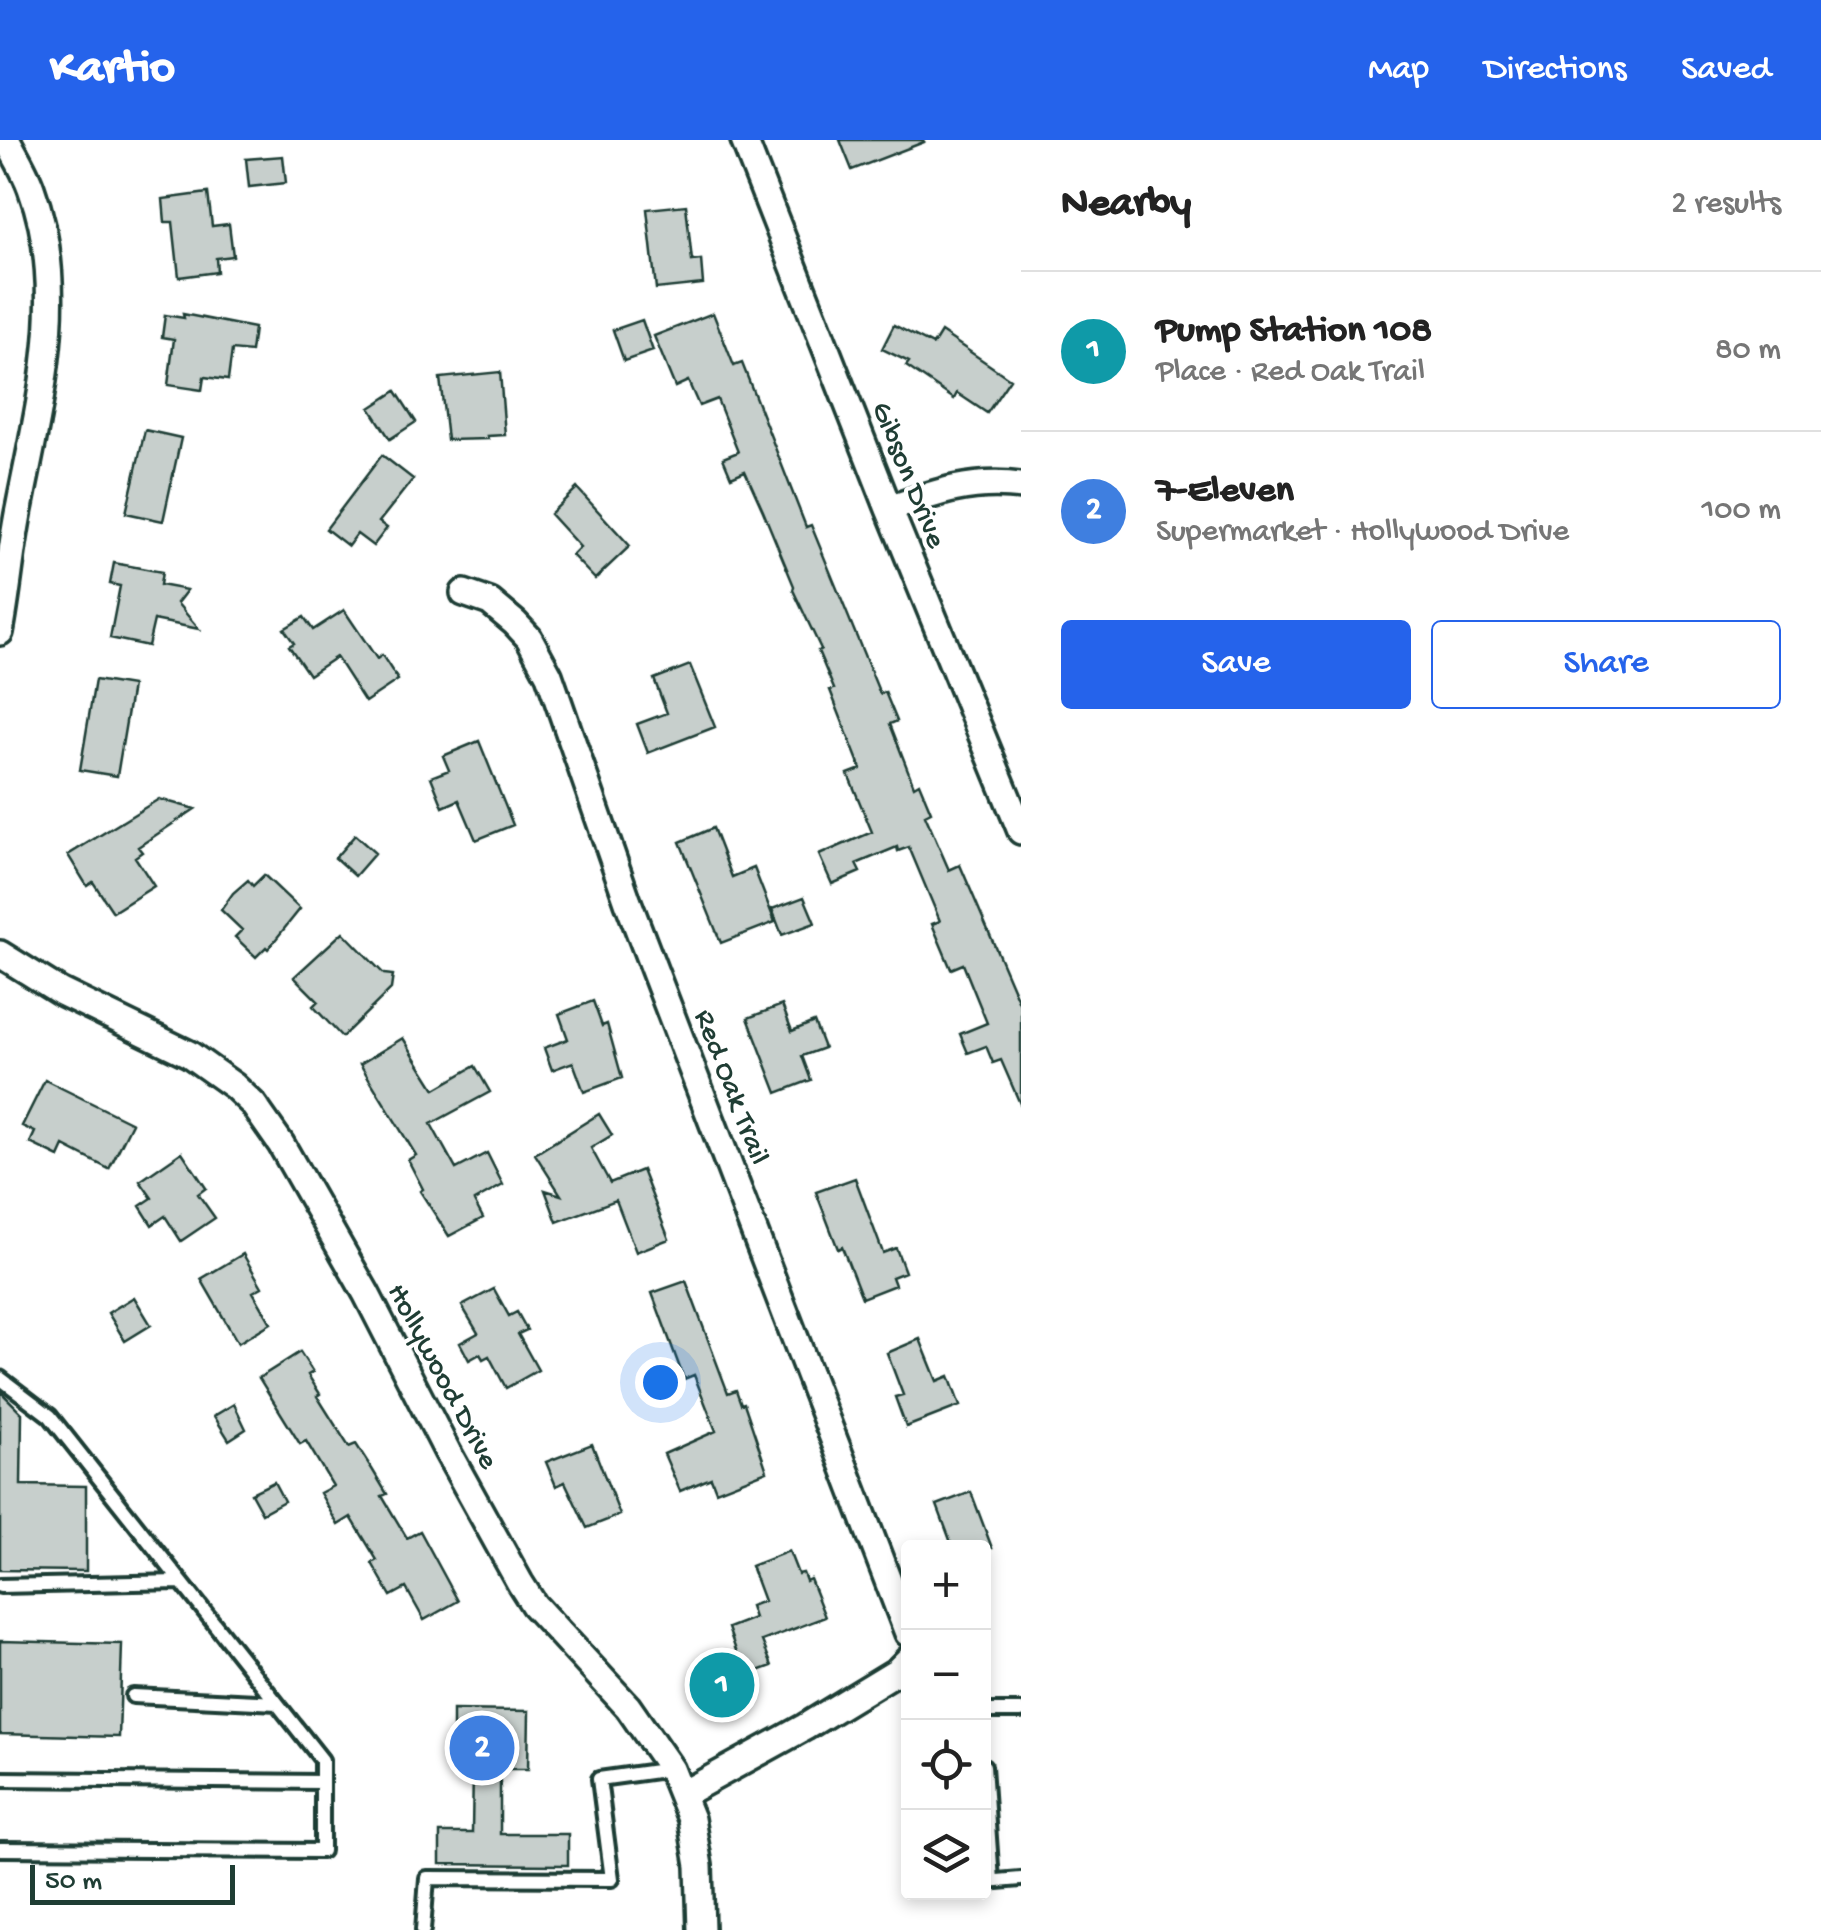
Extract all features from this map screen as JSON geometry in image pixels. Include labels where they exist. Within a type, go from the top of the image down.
[{"type":"street","points":[[0,632],[39,405],[50,296],[48,253],[31,187],[6,140]]},
{"type":"street","name":"Gibson Drive","points":[[744,140],[1021,831]]},
{"type":"street","points":[[889,508],[950,487],[974,483],[1021,486]]},
{"type":"street","name":"Red Oak Trail","points":[[464,593],[490,602],[515,623],[529,638],[548,676],[628,902],[907,1630]]},
{"type":"street","name":"Hollywood Drive","points":[[0,954],[62,992],[189,1054],[253,1104],[366,1293],[520,1583],[534,1605],[628,1707],[672,1769],[691,1819],[699,1866],[701,1930]]},
{"type":"street","points":[[683,1794],[806,1726],[901,1667]]},
{"type":"lane","points":[[0,1378],[50,1416],[322,1760],[322,1851],[0,1849]]},
{"type":"lane","points":[[0,1586],[179,1582]]},
{"type":"lane","points":[[133,1696],[276,1703]]},
{"type":"lane","points":[[991,1710],[1021,1711]]},
{"type":"lane","points":[[423,1930],[427,1878],[612,1879],[599,1779],[672,1769]]},
{"type":"lane","points":[[0,1779],[322,1782]]},
{"type":"lane","points":[[991,1881],[1021,1879]]},
{"type":"building","points":[[840,140],[923,140],[924,142],[852,170]]},
{"type":"building","points":[[283,156],[286,183],[249,187],[246,159]]},
{"type":"building","points":[[208,193],[212,226],[229,224],[233,256],[216,258],[217,272],[179,277],[173,222],[165,222],[163,199]]},
{"type":"building","points":[[686,205],[692,261],[701,260],[703,284],[656,289],[647,209]]},
{"type":"building","points":[[713,313],[734,366],[742,363],[806,527],[811,525],[880,694],[885,692],[897,721],[890,724],[914,786],[919,783],[931,812],[925,815],[949,870],[960,865],[1021,1007],[1021,1106],[1001,1060],[993,1063],[986,1046],[968,1053],[960,1034],[987,1023],[963,964],[951,969],[932,924],[940,921],[909,847],[898,851],[897,847],[856,864],[860,872],[832,884],[819,855],[872,832],[848,774],[861,769],[830,690],[834,689],[818,651],[821,649],[763,511],[745,471],[731,477],[723,458],[738,452],[717,399],[699,406],[688,381],[675,387],[654,336]]},
{"type":"building","points":[[183,314],[254,328],[251,352],[232,350],[228,380],[204,377],[202,390],[168,385],[174,339],[162,337],[165,315],[184,318]]},
{"type":"building","points":[[642,320],[653,351],[624,361],[613,330]]},
{"type":"building","points":[[894,325],[933,345],[941,332],[1010,379],[987,413],[957,393],[954,399],[906,366],[909,362],[882,349]]},
{"type":"building","points":[[500,372],[505,435],[447,440],[440,378]]},
{"type":"building","points":[[396,391],[416,422],[390,439],[370,408]]},
{"type":"building","points":[[145,430],[181,438],[163,521],[126,513]]},
{"type":"building","points":[[382,455],[413,479],[379,522],[387,528],[373,546],[357,534],[348,546],[326,529]]},
{"type":"building","points":[[577,488],[630,546],[595,579],[572,555],[580,547],[550,514]]},
{"type":"building","points":[[114,563],[162,572],[160,585],[187,590],[177,603],[199,629],[154,620],[148,646],[110,638],[120,586],[110,584]]},
{"type":"building","points":[[344,610],[377,659],[382,655],[398,680],[365,702],[336,657],[309,675],[289,646],[294,643],[284,629],[304,617],[313,630]]},
{"type":"building","points":[[690,665],[715,727],[648,753],[637,724],[667,713],[654,679]]},
{"type":"building","points":[[95,680],[132,686],[117,776],[80,770]]},
{"type":"building","points":[[479,741],[513,825],[476,840],[459,800],[443,807],[431,777],[449,770],[443,756]]},
{"type":"building","points":[[159,799],[195,809],[138,847],[142,852],[135,857],[154,886],[113,912],[93,882],[87,886],[68,855]]},
{"type":"building","points":[[713,828],[732,877],[754,868],[775,922],[721,943],[680,842]]},
{"type":"building","points":[[355,835],[375,853],[355,876],[335,858]]},
{"type":"building","points":[[264,875],[300,909],[268,949],[256,957],[235,937],[242,930],[221,910],[248,880],[253,886]]},
{"type":"building","points":[[804,897],[815,923],[782,935],[772,909]]},
{"type":"building","points":[[343,932],[384,974],[393,975],[391,989],[342,1037],[313,1006],[318,1001],[294,977]]},
{"type":"building","points":[[593,1001],[602,1026],[607,1024],[622,1078],[584,1092],[573,1062],[552,1070],[544,1048],[568,1039],[559,1014]]},
{"type":"building","points":[[782,1005],[792,1031],[814,1022],[824,1048],[802,1056],[811,1080],[777,1093],[748,1018]]},
{"type":"building","points":[[403,1038],[435,1089],[475,1066],[490,1092],[431,1124],[456,1169],[487,1153],[503,1185],[474,1201],[483,1218],[449,1236],[420,1191],[423,1189],[408,1160],[416,1155],[360,1064]]},
{"type":"building","points":[[45,1080],[132,1123],[109,1169],[64,1146],[59,1157],[30,1143],[35,1132],[22,1126]]},
{"type":"building","points":[[599,1114],[612,1135],[591,1148],[610,1183],[642,1170],[669,1239],[636,1252],[616,1200],[557,1222],[545,1190],[561,1195],[535,1154]]},
{"type":"building","points":[[182,1152],[206,1188],[198,1194],[215,1218],[181,1241],[165,1216],[152,1225],[140,1206],[152,1198],[140,1181]]},
{"type":"building","points":[[855,1178],[883,1253],[896,1248],[905,1272],[892,1277],[895,1285],[862,1298],[816,1192]]},
{"type":"building","points":[[243,1254],[262,1287],[253,1292],[271,1323],[238,1343],[201,1279]]},
{"type":"building","points":[[686,1281],[728,1393],[736,1390],[741,1404],[744,1403],[767,1471],[716,1491],[711,1478],[680,1491],[664,1454],[716,1431],[694,1375],[684,1379],[652,1293]]},
{"type":"building","points":[[494,1289],[509,1316],[517,1312],[527,1330],[518,1334],[538,1370],[506,1388],[489,1356],[483,1359],[480,1354],[469,1360],[460,1343],[478,1333],[462,1306]]},
{"type":"building","points":[[134,1297],[151,1325],[125,1341],[108,1313]]},
{"type":"building","points":[[920,1339],[937,1381],[949,1376],[960,1406],[906,1427],[895,1397],[903,1395],[887,1353]]},
{"type":"building","points":[[300,1352],[313,1372],[308,1375],[320,1394],[317,1396],[349,1447],[356,1444],[372,1469],[387,1494],[382,1496],[407,1538],[420,1531],[458,1601],[424,1620],[406,1588],[391,1596],[372,1563],[377,1560],[351,1517],[338,1525],[320,1493],[333,1486],[306,1441],[300,1444],[259,1378]]},
{"type":"building","points":[[0,1391],[22,1413],[21,1485],[86,1486],[86,1571],[0,1570]]},
{"type":"building","points":[[234,1404],[246,1429],[229,1440],[214,1416]]},
{"type":"building","points":[[592,1444],[620,1515],[587,1528],[565,1482],[556,1486],[546,1462]]},
{"type":"building","points":[[274,1482],[284,1501],[262,1513],[251,1493]]},
{"type":"building","points":[[971,1492],[989,1540],[950,1540],[937,1505]]},
{"type":"building","points":[[789,1551],[798,1574],[803,1573],[806,1581],[810,1579],[825,1617],[762,1641],[772,1666],[745,1676],[728,1628],[754,1618],[750,1606],[764,1601],[751,1566]]},
{"type":"building","points":[[0,1641],[122,1644],[119,1737],[0,1734]]},
{"type":"building","points":[[453,1710],[529,1711],[528,1769],[500,1769],[500,1834],[568,1834],[568,1865],[440,1864],[440,1833],[472,1833],[473,1768],[453,1768]]},
{"type":"place","name":"Pump Station 108","points":[[722,1685]]},
{"type":"place","name":"7-Eleven","points":[[482,1748]]}]
